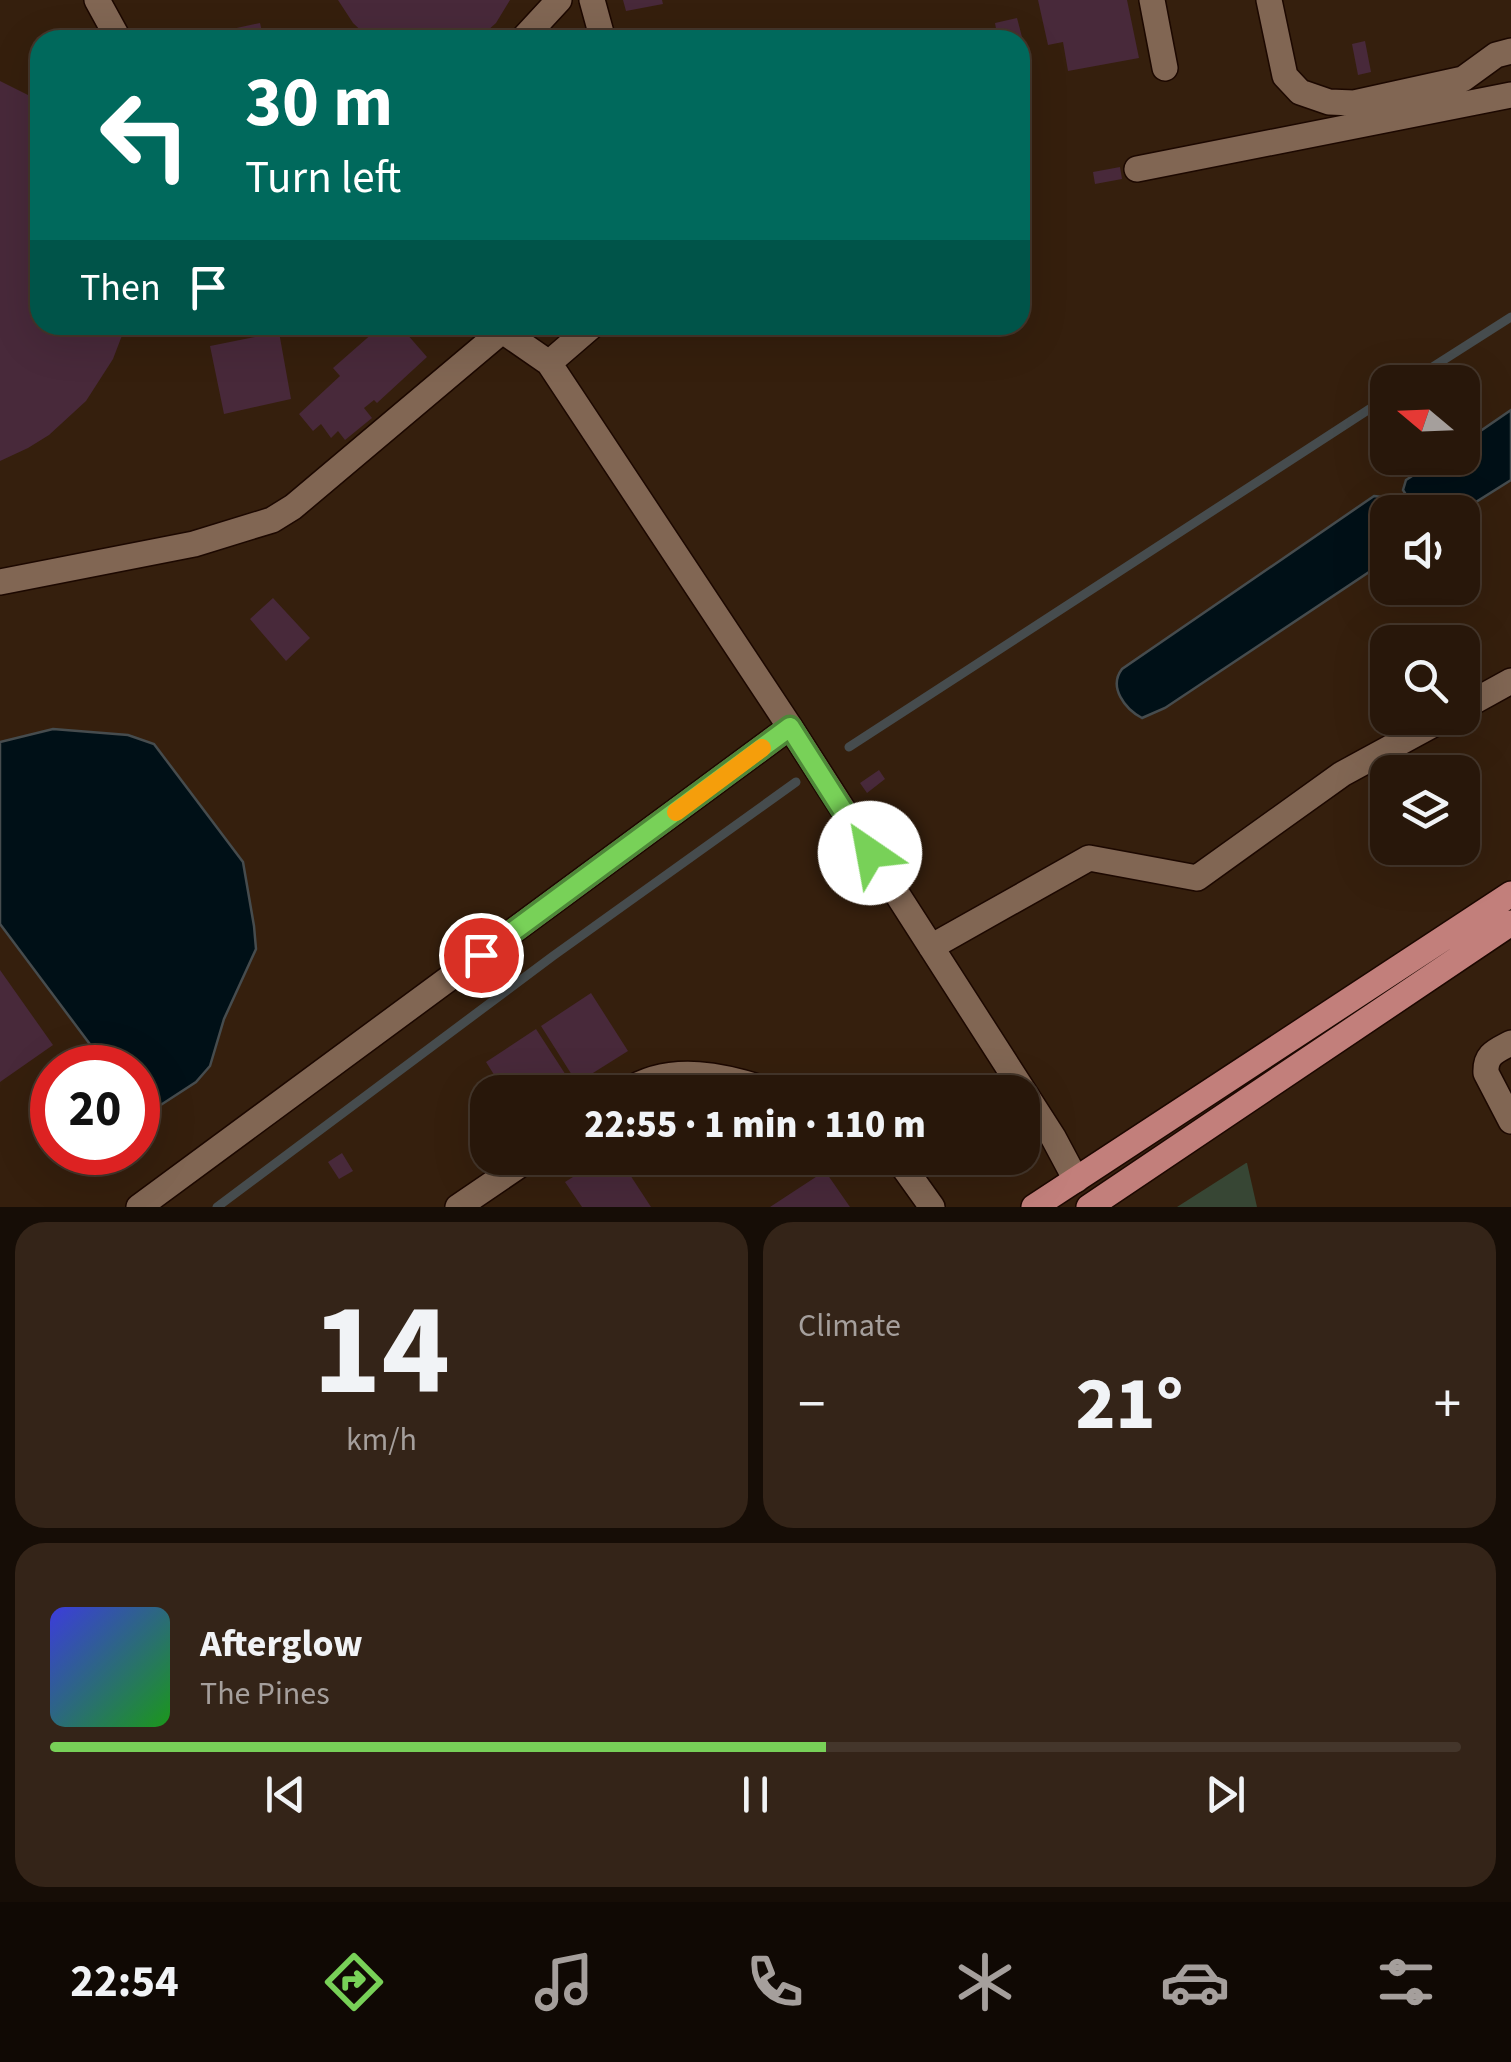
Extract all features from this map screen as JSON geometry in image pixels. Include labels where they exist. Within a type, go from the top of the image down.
[{"type":"main road","points":[[1034,1207],[1511,894]]},
{"type":"main road","points":[[1089,1207],[1511,924]]},
{"type":"lane","points":[[97,0],[114,30]]},
{"type":"lane","points":[[531,30],[559,0]]},
{"type":"lane","points":[[592,0],[600,30]]},
{"type":"lane","points":[[1152,0],[1165,68]]},
{"type":"lane","points":[[1268,0],[1285,76],[1300,92],[1330,102],[1354,103],[1463,79],[1496,54],[1511,52]]},
{"type":"lane","points":[[1137,169],[1511,95]]},
{"type":"lane","points":[[0,582],[194,544],[272,520],[292,508],[490,335]]},
{"type":"lane","points":[[508,335],[550,363],[790,727],[1076,1180]]},
{"type":"lane","points":[[550,363],[582,335]]},
{"type":"lane","points":[[1480,698],[1511,681]]},
{"type":"lane","points":[[139,1207],[790,727]]},
{"type":"lane","points":[[931,948],[1089,858],[1197,878],[1342,774],[1414,735]]},
{"type":"lane","points":[[1511,1043],[1490,1055],[1486,1064],[1486,1073],[1501,1077],[1511,1122]]},
{"type":"lane","points":[[458,1207],[505,1175]]},
{"type":"lane","points":[[910,1175],[932,1207]]},
{"type":"green space","points":[[1246,1163],[1257,1207],[1177,1207]]},
{"type":"shaded area","points":[[1511,410],[1511,480],[1480,499],[1480,495],[1406,495],[1403,490],[1406,480],[1414,475],[1480,475],[1480,431]]},
{"type":"shaded area","points":[[1370,499],[1370,571],[1165,708],[1142,718],[1130,709],[1118,690],[1122,669]]},
{"type":"shaded area","points":[[53,729],[128,735],[154,744],[243,862],[256,949],[224,1019],[210,1066],[196,1082],[160,1105],[160,1045],[91,1045],[0,924],[0,742]]},
{"type":"building","points":[[338,0],[510,0],[488,30],[360,30]]},
{"type":"building","points":[[623,0],[662,0],[663,4],[626,11]]},
{"type":"building","points":[[1038,0],[1127,0],[1139,58],[1068,71],[1063,42],[1048,45]]},
{"type":"building","points":[[1017,18],[1020,30],[996,30],[995,23]]},
{"type":"building","points":[[260,23],[262,30],[228,30]]},
{"type":"building","points":[[1365,41],[1371,72],[1358,75],[1352,44]]},
{"type":"building","points":[[0,81],[30,96],[30,335],[122,335],[113,359],[86,401],[49,435],[0,461]]},
{"type":"building","points":[[1120,167],[1122,179],[1095,184],[1093,172]]},
{"type":"building","points":[[280,335],[291,399],[224,414],[210,346]]},
{"type":"building","points":[[371,335],[408,335],[427,357],[377,403],[374,400],[364,408],[372,418],[345,440],[338,431],[331,438],[321,424],[313,431],[299,414],[340,376],[333,368]]},
{"type":"building","points":[[273,598],[310,638],[286,661],[250,619]]},
{"type":"building","points":[[879,770],[885,779],[867,793],[860,783]]},
{"type":"building","points":[[0,970],[53,1045],[30,1045],[30,1061],[0,1082]]},
{"type":"building","points":[[591,993],[628,1051],[590,1075],[572,1075],[541,1026]]},
{"type":"building","points":[[536,1029],[566,1075],[494,1075],[486,1062]]},
{"type":"building","points":[[342,1153],[353,1171],[339,1179],[328,1162]]},
{"type":"building","points":[[576,1175],[630,1175],[651,1207],[582,1207],[565,1182]]},
{"type":"building","points":[[819,1175],[828,1175],[850,1207],[770,1207]]},
{"type":"waterway","points":[[1436,365],[1511,317]]},
{"type":"waterway","points":[[849,747],[1370,409]]},
{"type":"waterway","points":[[217,1207],[553,956],[796,782]]},
{"type":"slow traffic","points":[[676,812],[762,748]]},
{"type":"route","points":[[481,955],[790,727],[870,853]]}]
